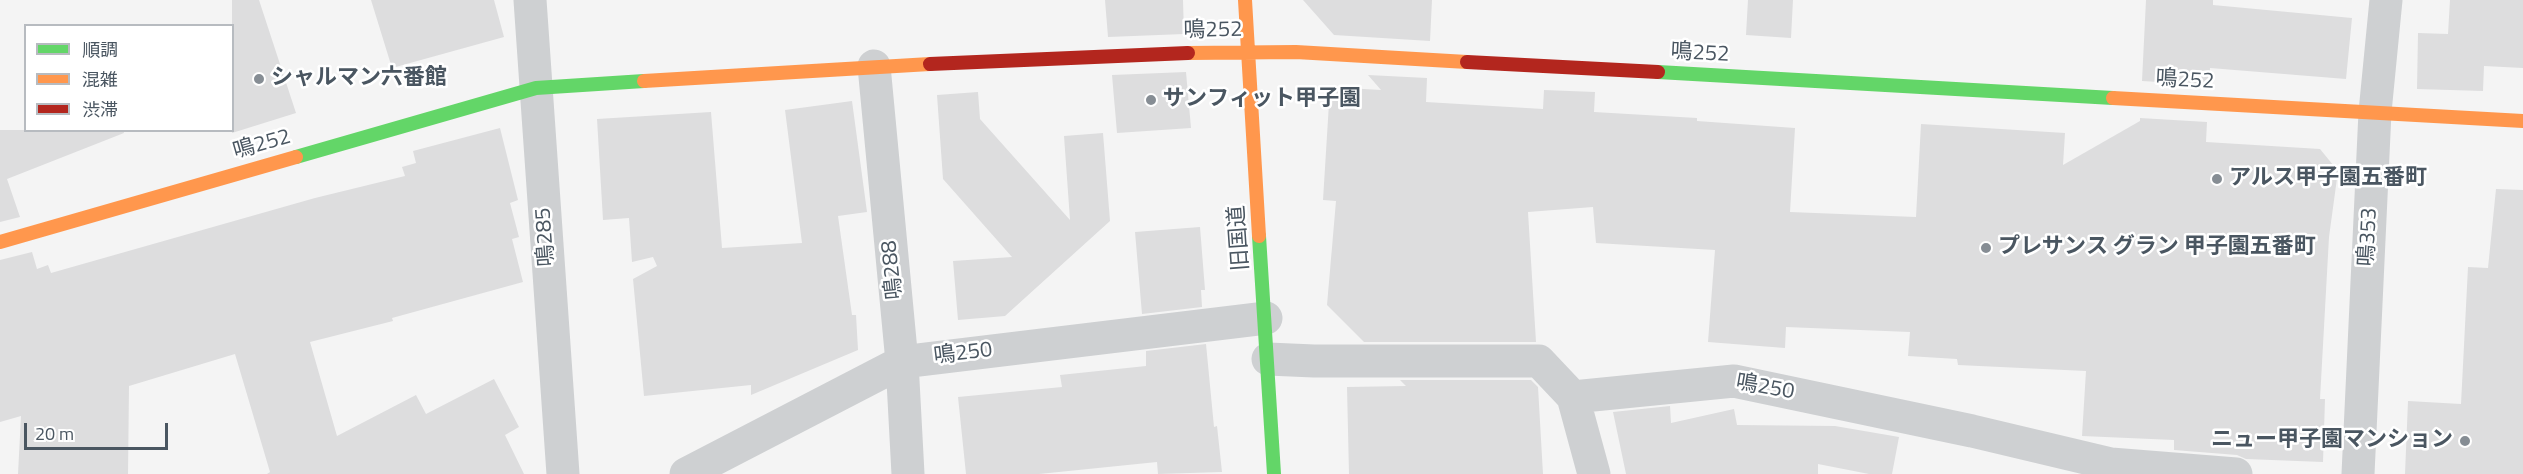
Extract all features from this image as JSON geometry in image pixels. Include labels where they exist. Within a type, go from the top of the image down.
[{"type":"street","name":"鳴285","points":[[530,0],[563,474]]},
{"type":"street","name":"旧国道","points":[[1245,0],[1274,474]]},
{"type":"street","name":"鳴353","points":[[2358,474],[2374,112],[2386,0]]},
{"type":"street","name":"鳴252","points":[[0,242],[536,88],[873,66],[1248,51],[2523,121]]},
{"type":"street","name":"鳴288","points":[[873,66],[902,362],[908,474]]},
{"type":"street","name":"鳴250","points":[[686,474],[902,362],[1266,318]]},
{"type":"street","points":[[1268,359],[1539,361],[1573,397],[1594,474]]},
{"type":"street","name":"鳴250","points":[[1573,397],[1734,381],[1972,431],[2106,469],[2235,474]]},
{"type":"building","name":"シャルマン六番館","points":[[232,0],[259,0],[296,113],[232,133],[234,132],[234,24],[232,24]]},
{"type":"building","points":[[371,0],[494,0],[504,37],[392,68]]},
{"type":"building","points":[[1105,0],[1183,0],[1184,34],[1108,37]]},
{"type":"building","points":[[1303,0],[1432,0],[1430,41],[1334,35]]},
{"type":"building","points":[[1748,0],[1793,0],[1791,38],[1746,35]]},
{"type":"building","points":[[2146,0],[2213,0],[2213,5],[2352,18],[2346,79],[2210,68],[2209,85],[2142,81]]},
{"type":"building","points":[[2450,0],[2523,0],[2523,68],[2484,66],[2483,91],[2417,89],[2418,33],[2448,34]]},
{"type":"building","name":"サンフィット甲子園","points":[[1186,72],[1191,128],[1117,133],[1112,75]]},
{"type":"building","points":[[1368,75],[1427,78],[1426,102],[1543,109],[1544,90],[1595,92],[1594,112],[1697,118],[1697,121],[1795,128],[1790,212],[1916,217],[1921,124],[2065,133],[2063,165],[2140,121],[2140,118],[2207,122],[2206,142],[2320,149],[2338,171],[2329,237],[2320,399],[2325,399],[2323,462],[2246,459],[2237,455],[2174,450],[2174,440],[2082,436],[2086,371],[1958,365],[1957,359],[1908,356],[1910,332],[1786,327],[1785,348],[1708,342],[1715,250],[1596,243],[1593,207],[1528,212],[1536,342],[1364,342],[1327,305],[1336,201],[1323,200],[1330,87],[1381,90]]},
{"type":"building","points":[[978,92],[980,119],[1070,220],[1064,136],[1103,133],[1110,221],[1005,316],[958,320],[953,261],[1012,257],[943,179],[937,95]]},
{"type":"building","points":[[852,101],[867,212],[838,216],[852,315],[856,315],[858,350],[751,395],[751,385],[644,396],[633,279],[657,266],[653,257],[632,262],[629,218],[603,220],[597,119],[711,112],[722,248],[802,243],[785,110]]},
{"type":"building","points":[[500,128],[518,200],[510,203],[519,237],[512,239],[523,282],[392,318],[393,321],[310,342],[337,436],[416,395],[426,414],[494,379],[519,427],[505,435],[524,474],[267,474],[270,472],[235,354],[129,386],[128,474],[18,474],[21,416],[0,422],[0,260],[32,252],[37,269],[48,265],[51,273],[315,198],[405,176],[402,167],[416,163],[413,151]]},
{"type":"building","points":[[0,130],[124,132],[7,179],[20,217],[0,222]]},
{"type":"building","points":[[2496,189],[2523,190],[2523,474],[2405,474],[2408,401],[2461,404],[2468,267],[2488,268]]},
{"type":"building","points":[[1200,227],[1205,290],[1201,290],[1202,307],[1142,314],[1135,232]]},
{"type":"building","points":[[1206,344],[1214,427],[1217,426],[1222,472],[1158,474],[1157,462],[1039,474],[966,474],[958,397],[1062,387],[1060,375],[1146,366],[1146,351]]},
{"type":"building","points":[[1400,380],[1531,380],[1538,387],[1543,474],[1349,474],[1347,387],[1406,386]]},
{"type":"building","points":[[1670,406],[1671,423],[1734,409],[1737,425],[1835,426],[1899,437],[1892,474],[1869,474],[1818,464],[1818,474],[1626,474],[1613,412]]},
{"type":"traffic: fast","points":[[1658,72],[2113,98]]},
{"type":"traffic: fast","points":[[296,157],[536,88],[644,81]]},
{"type":"traffic: fast","points":[[1259,236],[1274,474]]},
{"type":"traffic: slow","points":[[1245,0],[1259,236]]},
{"type":"traffic: slow","points":[[1188,53],[1296,52],[1467,62]]},
{"type":"traffic: slow","points":[[644,81],[930,64]]},
{"type":"traffic: slow","points":[[2113,98],[2523,121]]},
{"type":"traffic: slow","points":[[0,242],[296,157]]},
{"type":"traffic: jam","points":[[930,64],[1188,53]]},
{"type":"traffic: jam","points":[[1467,62],[1658,72]]},
{"type":"place","name":"シャルマン六番館","points":[[259,79]]},
{"type":"place","name":"サンフィット甲子園","points":[[1151,100]]},
{"type":"place","name":"アルス甲子園五番町","points":[[2217,179]]},
{"type":"place","name":"プレサンス グラン 甲子園五番町","points":[[1986,248]]},
{"type":"place","name":"ニュー甲子園マンション","points":[[2465,441]]}]
